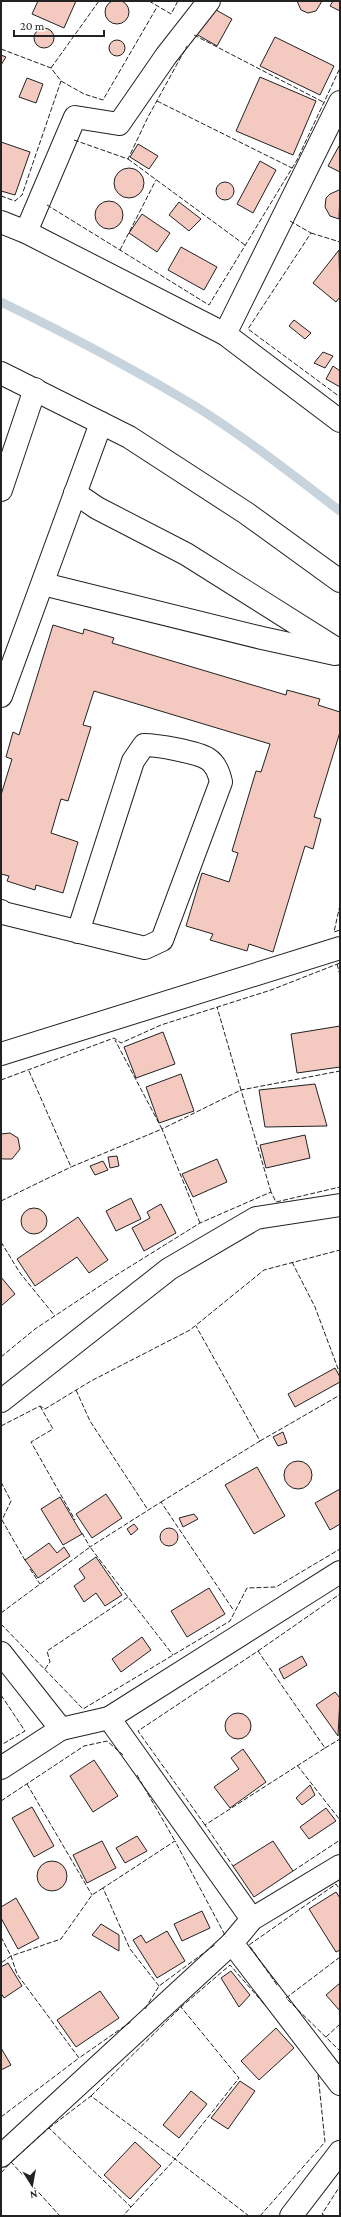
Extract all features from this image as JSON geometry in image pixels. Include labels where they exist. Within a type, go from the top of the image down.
[{"type":"street","points":[[26,232],[75,117],[119,124],[166,56],[209,1]]},
{"type":"street","points":[[225,334],[340,102]]},
{"type":"street","points":[[1,222],[26,232],[225,334],[340,421]]},
{"type":"street","points":[[1,373],[129,437],[190,475],[340,581]]},
{"type":"street","points":[[1,490],[35,389]]},
{"type":"street","points":[[1,696],[101,423]]},
{"type":"street","points":[[75,493],[97,508],[186,554],[340,651]]},
{"type":"street","points":[[43,584],[262,638],[340,655]]},
{"type":"street","points":[[1,911],[3,913],[78,932],[145,948],[162,940],[221,782],[218,770],[208,758],[157,745],[144,745],[134,761],[78,932]]},
{"type":"street","points":[[1,1054],[340,948]]},
{"type":"street","points":[[1,1401],[169,1269],[256,1218],[340,1205]]},
{"type":"street","points":[[1,1768],[61,1729],[109,1718],[340,1572]]},
{"type":"street","points":[[1,1653],[61,1729]]},
{"type":"street","points":[[109,1718],[252,1919]]},
{"type":"street","points":[[1,2156],[232,1943],[252,1919],[340,1866]]},
{"type":"street","points":[[232,1943],[335,2081],[340,2084]]},
{"type":"street","points":[[291,2216],[340,2152]]},
{"type":"building","points":[[117,0],[126,3],[129,12],[126,21],[117,24],[108,21],[105,12],[108,3]]},
{"type":"building","points":[[38,1],[76,1],[64,28],[32,14]]},
{"type":"building","points":[[297,1],[322,1],[316,11],[308,13],[301,10]]},
{"type":"building","points":[[333,1],[340,1],[340,11],[330,6]]},
{"type":"building","points":[[211,7],[232,19],[217,46],[196,34]]},
{"type":"building","points":[[44,28],[51,31],[54,38],[51,45],[44,48],[37,45],[34,38],[37,31]]},
{"type":"building","points":[[275,37],[334,66],[320,95],[260,66]]},
{"type":"building","points":[[117,40],[124,45],[125,48],[120,55],[117,56],[110,51],[109,48],[114,41]]},
{"type":"building","points":[[1,55],[6,57],[1,65]]},
{"type":"building","points":[[260,77],[316,101],[293,155],[236,131]]},
{"type":"building","points":[[27,78],[43,84],[36,103],[19,97]]},
{"type":"building","points":[[1,142],[30,152],[15,195],[1,191]]},
{"type":"building","points":[[138,144],[158,156],[149,169],[130,157]]},
{"type":"building","points":[[339,146],[340,147],[340,172],[328,166]]},
{"type":"building","points":[[260,161],[276,170],[253,213],[237,204]]},
{"type":"building","points":[[129,168],[140,172],[144,183],[140,194],[129,198],[118,194],[114,183],[118,172]]},
{"type":"building","points":[[225,182],[231,185],[234,191],[231,197],[225,200],[219,197],[216,191],[219,185]]},
{"type":"building","points":[[339,190],[339,219],[330,216],[325,207],[326,198],[330,194]]},
{"type":"building","points":[[109,201],[119,205],[123,215],[119,225],[109,229],[99,225],[95,215],[99,205]]},
{"type":"building","points":[[179,202],[201,219],[189,231],[169,215]]},
{"type":"building","points":[[142,214],[170,233],[157,252],[129,233]]},
{"type":"building","points":[[181,247],[217,267],[204,290],[168,270]]},
{"type":"building","points":[[339,250],[340,297],[336,302],[313,283]]},
{"type":"building","points":[[294,320],[311,333],[305,339],[289,326]]},
{"type":"building","points":[[323,352],[333,356],[325,368],[314,363]]},
{"type":"building","points":[[333,366],[340,371],[340,387],[326,379]]},
{"type":"building","points":[[53,625],[83,634],[84,629],[114,638],[112,643],[286,695],[287,690],[320,699],[318,705],[340,712],[340,732],[314,817],[321,819],[313,849],[305,846],[273,952],[249,944],[247,951],[210,940],[213,934],[186,926],[202,873],[229,882],[238,853],[232,851],[256,771],[261,772],[270,744],[94,691],[83,725],[91,727],[68,801],[61,799],[51,833],[78,842],[63,893],[36,885],[35,890],[7,881],[9,876],[1,874],[1,795],[12,759],[6,757],[13,732],[19,735]]},
{"type":"building","points":[[340,1026],[340,1067],[297,1073],[291,1034]]},
{"type":"building","points":[[163,1032],[175,1064],[136,1078],[124,1047]]},
{"type":"building","points":[[181,1074],[194,1111],[159,1123],[146,1087]]},
{"type":"building","points":[[315,1084],[327,1126],[265,1127],[259,1090]]},
{"type":"building","points":[[10,1133],[18,1138],[20,1149],[12,1159],[3,1159],[1,1158],[1,1134]]},
{"type":"building","points":[[305,1135],[310,1158],[266,1168],[260,1145]]},
{"type":"building","points":[[117,1156],[119,1166],[110,1168],[108,1157]]},
{"type":"building","points":[[217,1159],[227,1182],[193,1197],[182,1174]]},
{"type":"building","points":[[103,1161],[108,1170],[95,1175],[90,1166]]},
{"type":"building","points":[[131,1198],[141,1219],[116,1231],[106,1211]]},
{"type":"building","points":[[161,1204],[176,1233],[144,1251],[132,1228],[150,1218],[147,1212]]},
{"type":"building","points":[[34,1208],[43,1212],[47,1221],[43,1230],[34,1234],[25,1230],[21,1221],[25,1212]]},
{"type":"building","points":[[78,1217],[108,1260],[89,1273],[77,1257],[35,1286],[17,1259]]},
{"type":"building","points":[[1,1277],[15,1294],[1,1306]]},
{"type":"building","points":[[335,1368],[340,1377],[340,1382],[295,1407],[288,1394]]},
{"type":"building","points":[[283,1432],[287,1443],[278,1446],[273,1437]]},
{"type":"building","points":[[298,1461],[308,1465],[312,1475],[308,1485],[298,1489],[288,1485],[284,1475],[288,1465]]},
{"type":"building","points":[[257,1467],[285,1516],[254,1534],[225,1485]]},
{"type":"building","points":[[340,1489],[340,1524],[330,1530],[315,1503]]},
{"type":"building","points":[[106,1494],[122,1518],[92,1538],[76,1514]]},
{"type":"building","points":[[60,1497],[82,1534],[63,1545],[41,1509]]},
{"type":"building","points":[[194,1514],[198,1519],[183,1527],[179,1518]]},
{"type":"building","points":[[134,1524],[138,1529],[131,1535],[127,1529]]},
{"type":"building","points":[[169,1528],[175,1531],[178,1537],[175,1543],[169,1546],[163,1543],[160,1537],[163,1531]]},
{"type":"building","points":[[49,1543],[57,1553],[64,1547],[70,1556],[38,1578],[25,1560]]},
{"type":"building","points":[[96,1557],[122,1595],[105,1606],[96,1593],[84,1602],[74,1586],[85,1578],[79,1569]]},
{"type":"building","points":[[209,1588],[225,1614],[187,1637],[171,1611]]},
{"type":"building","points":[[142,1637],[151,1650],[121,1672],[112,1659]]},
{"type":"building","points":[[302,1656],[307,1665],[284,1679],[279,1669]]},
{"type":"building","points":[[335,1692],[340,1698],[338,1736],[316,1705]]},
{"type":"building","points":[[238,1713],[247,1717],[251,1726],[247,1735],[238,1739],[229,1735],[225,1726],[229,1717]]},
{"type":"building","points":[[243,1749],[266,1782],[230,1808],[214,1787],[239,1769],[231,1758]]},
{"type":"building","points":[[94,1760],[118,1796],[93,1812],[70,1776]]},
{"type":"building","points":[[310,1785],[315,1795],[302,1805],[296,1798]]},
{"type":"building","points":[[32,1807],[54,1846],[34,1857],[12,1818]]},
{"type":"building","points":[[326,1808],[336,1821],[309,1839],[300,1827]]},
{"type":"building","points":[[137,1836],[147,1851],[125,1863],[116,1848]]},
{"type":"building","points":[[102,1841],[116,1868],[87,1883],[73,1855]]},
{"type":"building","points":[[273,1841],[293,1871],[254,1897],[233,1866]]},
{"type":"building","points":[[52,1861],[63,1865],[67,1876],[63,1887],[52,1891],[41,1887],[37,1876],[41,1865]]},
{"type":"building","points":[[336,1892],[340,1898],[340,1950],[336,1952],[309,1909]]},
{"type":"building","points":[[16,1898],[39,1938],[18,1949],[1,1918],[1,1907]]},
{"type":"building","points":[[202,1911],[210,1928],[182,1941],[174,1924]]},
{"type":"building","points":[[101,1924],[119,1935],[119,1951],[92,1935]]},
{"type":"building","points":[[167,1931],[185,1961],[157,1978],[133,1940],[141,1935],[146,1943]]},
{"type":"building","points":[[8,1963],[22,1986],[4,1998],[1,1993],[1,1967]]},
{"type":"building","points":[[231,1971],[250,1995],[239,2007],[221,1978]]},
{"type":"building","points":[[340,1983],[340,2011],[326,1995]]},
{"type":"building","points":[[100,1991],[119,2018],[76,2047],[57,2020]]},
{"type":"building","points":[[276,2028],[294,2048],[259,2080],[241,2061]]},
{"type":"building","points":[[1,2048],[11,2065],[1,2070]]},
{"type":"building","points":[[240,2081],[255,2091],[228,2129],[211,2118]]},
{"type":"building","points":[[191,2091],[207,2104],[179,2138],[163,2125]]},
{"type":"building","points":[[135,2142],[161,2166],[130,2199],[104,2175]]},
{"type":"waterway","points":[[1,302],[99,352],[195,406],[287,470],[340,511]]},
{"type":"fence","points":[[51,68],[99,1]]},
{"type":"fence","points":[[149,1],[171,14],[178,1]]},
{"type":"fence","points":[[1,49],[51,68],[61,81],[84,94],[103,100],[157,7]]},
{"type":"fence","points":[[194,35],[325,103]]},
{"type":"fence","points":[[74,140],[128,159],[148,117],[187,46]]},
{"type":"fence","points":[[47,205],[209,305],[297,160],[340,68]]},
{"type":"fence","points":[[1,196],[15,201],[22,195],[61,81]]},
{"type":"fence","points":[[157,101],[292,168]]},
{"type":"fence","points":[[128,159],[245,245]]},
{"type":"fence","points":[[120,250],[156,180]]},
{"type":"fence","points":[[290,221],[311,233],[248,329],[340,397]]},
{"type":"fence","points":[[311,233],[340,242]]},
{"type":"fence","points":[[340,905],[334,932],[340,930]]},
{"type":"fence","points":[[1,1080],[114,1038],[121,1043],[161,1025],[271,990],[340,963]]},
{"type":"fence","points":[[337,964],[340,975]]},
{"type":"fence","points":[[200,1223],[162,1129],[241,1090],[217,1007]]},
{"type":"fence","points":[[29,1071],[71,1167],[162,1129],[115,1040]]},
{"type":"fence","points":[[271,1192],[241,1090],[340,1071]]},
{"type":"fence","points":[[1,1201],[71,1167]]},
{"type":"fence","points":[[1,1357],[35,1329],[118,1274],[200,1223],[271,1192],[276,1202],[340,1187]]},
{"type":"fence","points":[[1,1242],[20,1273],[55,1316]]},
{"type":"fence","points":[[1,1426],[40,1406],[45,1409],[91,1381],[190,1330],[264,1270],[340,1250]]},
{"type":"fence","points":[[292,1262],[315,1307],[340,1374]]},
{"type":"fence","points":[[161,1502],[260,1441],[196,1326]]},
{"type":"fence","points":[[76,1390],[90,1421],[148,1510]]},
{"type":"fence","points":[[260,1441],[340,1395]]},
{"type":"fence","points":[[40,1406],[53,1429],[31,1442],[75,1520]]},
{"type":"fence","points":[[1,1482],[11,1501],[2,1520],[26,1562]]},
{"type":"fence","points":[[82,1533],[90,1547],[161,1502],[234,1611]]},
{"type":"fence","points":[[1,1613],[90,1547],[128,1597]]},
{"type":"fence","points":[[1,1624],[83,1709],[230,1621],[247,1588],[276,1587],[340,1549]]},
{"type":"fence","points":[[30,1569],[40,1584]]},
{"type":"fence","points":[[258,1651],[340,1594]]},
{"type":"fence","points":[[45,1669],[50,1662],[47,1651],[128,1597],[173,1655]]},
{"type":"fence","points":[[205,1825],[138,1731],[258,1651],[325,1748],[205,1825],[233,1866]]},
{"type":"fence","points":[[1,1695],[25,1731],[1,1745]]},
{"type":"fence","points":[[325,1748],[340,1739]]},
{"type":"fence","points":[[1,1801],[84,1746],[107,1741],[123,1755]]},
{"type":"fence","points":[[297,1765],[340,1820]]},
{"type":"fence","points":[[137,1775],[175,1841]]},
{"type":"fence","points":[[27,1784],[92,1895]]},
{"type":"fence","points":[[293,1871],[340,1840]]},
{"type":"fence","points":[[159,1986],[130,1949],[103,1888],[175,1841],[226,1937]]},
{"type":"fence","points":[[277,1985],[249,1945],[336,1884],[340,1890]]},
{"type":"fence","points":[[103,1888],[92,1895],[61,1939],[11,1956],[17,1974],[79,2058],[132,2021]]},
{"type":"fence","points":[[1,1937],[11,1956],[1,1963]]},
{"type":"fence","points":[[145,2009],[159,1986],[216,1944]]},
{"type":"fence","points":[[340,1957],[286,1998],[340,2051]]},
{"type":"fence","points":[[91,2096],[181,2007],[230,1965],[265,2005]]},
{"type":"fence","points":[[49,2128],[91,2096],[175,2159],[239,2078],[181,2007]]},
{"type":"fence","points":[[326,2037],[340,2024]]},
{"type":"fence","points":[[1,2117],[79,2058]]},
{"type":"fence","points":[[260,2216],[325,2142],[318,2074]]},
{"type":"fence","points":[[11,2162],[49,2128],[131,2207],[123,2216]]},
{"type":"fence","points":[[131,2207],[175,2159],[249,2216]]},
{"type":"fence","points":[[1,2173],[11,2162],[60,2216]]},
{"type":"fence","points":[[325,2216],[322,2214],[340,2186]]}]
